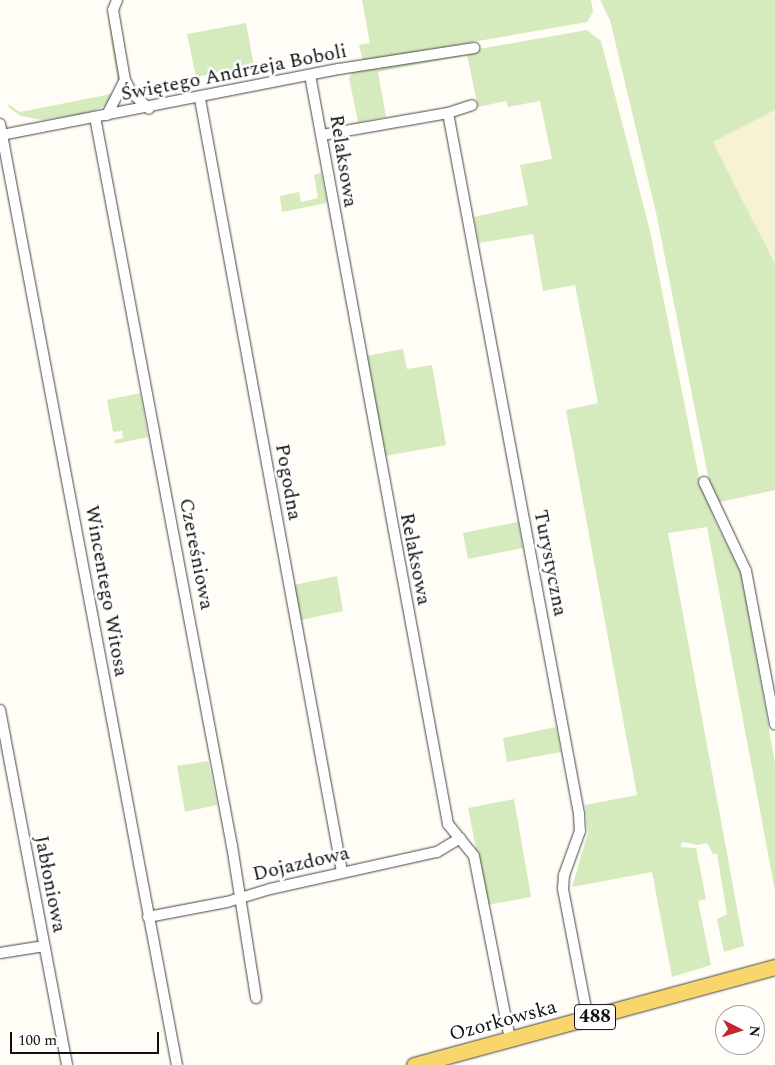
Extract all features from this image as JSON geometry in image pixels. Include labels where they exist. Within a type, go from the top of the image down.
[{"type":"main road","name":"Ozorkowska","points":[[414,1065],[775,967]]},
{"type":"street","points":[[117,0],[113,10],[125,80],[132,92],[149,109]]},
{"type":"street","name":"Świętego Andrzeja Boboli","points":[[2,135],[95,117],[149,109],[310,75],[474,48]]},
{"type":"street","name":"Relaksowa","points":[[310,75],[322,136],[338,245],[448,824],[474,856],[510,1040]]},
{"type":"street","points":[[107,115],[125,80]]},
{"type":"street","name":"Pogodna","points":[[200,99],[342,872]]},
{"type":"street","points":[[322,136],[448,113],[472,106]]},
{"type":"street","name":"Turystyczna","points":[[448,113],[579,814],[580,830],[564,875],[564,889],[588,1019]]},
{"type":"street","name":"Czereśniowa","points":[[95,117],[241,896],[256,998]]},
{"type":"street","name":"Wincentego Witosa","points":[[0,124],[148,917],[178,1065]]},
{"type":"street","points":[[704,482],[746,571],[775,724]]},
{"type":"street","name":"Jabłoniowa","points":[[0,710],[67,1065]]},
{"type":"street","name":"Dojazdowa","points":[[148,917],[227,902],[241,896],[437,852],[460,838]]},
{"type":"street","points":[[0,953],[44,946]]},
{"type":"shaded area","points":[[775,110],[775,264],[713,142]]},
{"type":"green space","points":[[362,0],[591,0],[593,12],[587,22],[363,61],[359,45],[370,43]]},
{"type":"green space","points":[[600,0],[775,0],[775,110],[713,142],[775,264],[775,490],[720,502],[709,481],[657,217],[610,20]]},
{"type":"green space","points":[[107,14],[120,73],[120,84],[105,106],[88,113],[43,120],[21,116],[9,108],[8,104],[20,112],[111,94],[118,84]]},
{"type":"green space","points":[[246,23],[254,66],[196,77],[187,34]]},
{"type":"green space","points":[[587,30],[601,41],[650,231],[700,482],[715,521],[741,573],[775,763],[775,891],[707,527],[668,533],[744,946],[724,952],[717,919],[727,914],[717,854],[713,854],[707,843],[697,845],[682,842],[681,847],[696,848],[706,899],[698,901],[711,965],[672,977],[652,872],[572,887],[588,833],[585,805],[637,795],[566,410],[598,403],[575,285],[543,291],[533,234],[479,243],[474,217],[528,205],[520,165],[552,159],[540,101],[508,107],[506,101],[478,107],[467,55],[378,72],[386,117],[358,122],[349,78],[354,71]]},
{"type":"green space","points":[[321,173],[327,203],[282,212],[280,196],[299,192],[301,202],[318,198],[314,175]]},
{"type":"green space","points":[[403,349],[407,369],[432,365],[446,445],[385,456],[366,356]]},
{"type":"green space","points":[[140,393],[148,437],[115,444],[114,440],[123,438],[122,431],[113,432],[107,400]]},
{"type":"green space","points":[[518,522],[523,548],[468,559],[463,533]]},
{"type":"green space","points":[[337,576],[343,611],[301,620],[294,585]]},
{"type":"green space","points":[[556,727],[561,752],[507,762],[503,738]]},
{"type":"green space","points":[[208,761],[217,805],[185,812],[177,766]]},
{"type":"green space","points":[[514,799],[531,897],[487,905],[468,808]]}]
